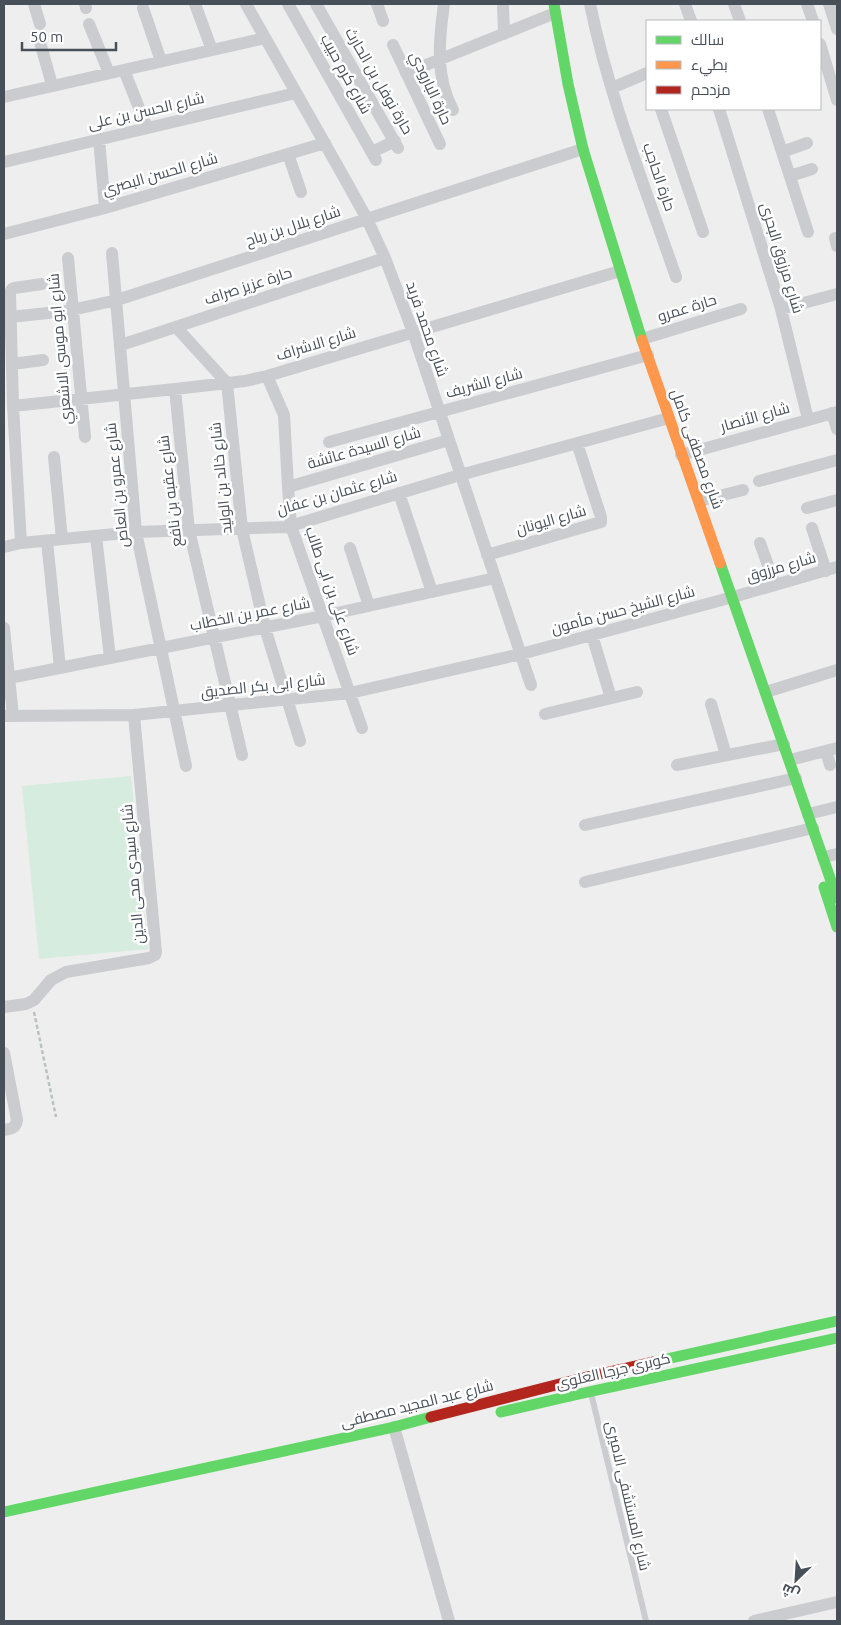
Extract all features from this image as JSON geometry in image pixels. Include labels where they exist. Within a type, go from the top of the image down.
[{"type":"street","points":[[34,4],[40,24]]},
{"type":"street","points":[[195,4],[212,50]]},
{"type":"street","name":"شارع محمد فريد","points":[[246,4],[325,143],[385,258],[412,332],[531,684]]},
{"type":"street","name":"شارع كرم حبيب","points":[[288,4],[374,156],[397,145]]},
{"type":"street","name":"حارة نوفل بن الحارث","points":[[316,4],[397,145]]},
{"type":"street","points":[[376,4],[383,21]]},
{"type":"street","points":[[444,4],[439,60],[442,86],[453,110]]},
{"type":"street","points":[[503,4],[504,34]]},
{"type":"street","name":"حارة الحاجب","points":[[590,4],[599,45],[612,88],[676,277]]},
{"type":"street","points":[[685,4],[691,20]]},
{"type":"street","points":[[734,4],[740,20]]},
{"type":"street","points":[[807,4],[813,20]]},
{"type":"street","points":[[829,4],[837,29]]},
{"type":"street","points":[[143,8],[161,62]]},
{"type":"street","points":[[406,73],[504,34],[555,9]]},
{"type":"street","name":"شارع مصطفى كامل","points":[[555,9],[583,149],[620,270],[681,455],[733,597],[837,898]]},
{"type":"street","points":[[89,24],[108,73]]},
{"type":"street","points":[[4,97],[265,38]]},
{"type":"street","points":[[40,42],[52,86]]},
{"type":"street","name":"حارة البارودي","points":[[393,45],[440,144]]},
{"type":"street","points":[[821,47],[837,100]]},
{"type":"street","points":[[124,70],[147,128]]},
{"type":"street","points":[[612,88],[646,73]]},
{"type":"street","name":"شارع الحسن بن على","points":[[4,162],[296,93]]},
{"type":"street","name":"حارة الحاجب","points":[[661,110],[703,232]]},
{"type":"street","name":"شارع مرزوق البحرى","points":[[719,110],[781,309],[808,419]]},
{"type":"street","points":[[768,110],[808,232]]},
{"type":"street","points":[[98,139],[105,208]]},
{"type":"street","name":"شارع الحسن البصري","points":[[4,234],[105,208],[325,143]]},
{"type":"street","points":[[782,152],[807,143]]},
{"type":"street","name":"شارع بلال بن رباح","points":[[8,314],[73,310],[117,300],[583,149]]},
{"type":"street","points":[[288,154],[301,192]]},
{"type":"street","points":[[790,176],[812,169]]},
{"type":"street","name":"شارع عمرو بن العاص","points":[[112,253],[136,532],[186,766]]},
{"type":"street","name":"شارع ابو موسى الاشعري","points":[[68,258],[85,437]]},
{"type":"street","name":"حارة عزيز صراف","points":[[121,345],[385,258]]},
{"type":"street","name":"شارع الاشراف","points":[[13,406],[227,383],[267,376],[620,270]]},
{"type":"street","points":[[21,543],[8,314],[12,289],[42,284]]},
{"type":"street","points":[[781,309],[837,294]]},
{"type":"street","name":"حارة عمرو","points":[[642,339],[741,308]]},
{"type":"street","points":[[176,326],[227,383]]},
{"type":"street","name":"شارع الشريف","points":[[329,442],[648,355]]},
{"type":"street","points":[[12,364],[43,360]]},
{"type":"street","name":"شارع على بن ابى طالب","points":[[267,376],[282,406],[284,415],[292,526],[362,728]]},
{"type":"street","name":"شارع خالد بن الوليد","points":[[227,383],[242,529],[265,628],[289,700],[300,741]]},
{"type":"street","name":"شارع عقبه بن نافع","points":[[175,389],[189,530],[242,755]]},
{"type":"street","points":[[835,413],[837,428]]},
{"type":"street","name":"شارع الأنصار","points":[[681,455],[835,413]]},
{"type":"street","name":"شارع عثمان بن عفان","points":[[4,547],[21,543],[136,532],[292,526],[460,475],[669,418]]},
{"type":"street","name":"شارع السيدة عائشة","points":[[288,487],[448,440]]},
{"type":"street","name":"شارع اليونان","points":[[487,555],[601,522],[602,517],[577,443]]},
{"type":"street","points":[[54,457],[62,539]]},
{"type":"street","points":[[759,480],[837,460]]},
{"type":"street","points":[[699,501],[743,490]]},
{"type":"street","points":[[399,493],[432,592]]},
{"type":"street","points":[[807,508],[837,500]]},
{"type":"street","points":[[812,528],[832,569]]},
{"type":"street","points":[[96,536],[110,658]]},
{"type":"street","points":[[47,541],[60,668]]},
{"type":"street","points":[[760,542],[775,585]]},
{"type":"street","points":[[350,548],[369,606]]},
{"type":"street","name":"شارع مرزوق","points":[[733,597],[832,569]]},
{"type":"street","name":"شارع عمر بن الخطاب","points":[[9,678],[265,628],[495,578]]},
{"type":"street","name":"شارع الشيخ حسن مأمون","points":[[521,654],[733,597]]},
{"type":"street","points":[[4,628],[9,678],[8,716]]},
{"type":"street","points":[[592,635],[611,698]]},
{"type":"street","name":"شارع ابى بكر الصديق","points":[[8,716],[134,715],[350,694],[521,654]]},
{"type":"street","points":[[766,692],[837,670]]},
{"type":"street","points":[[545,714],[637,692]]},
{"type":"street","points":[[711,704],[726,755]]},
{"type":"street","name":"شارع سيدى محى الدين","points":[[32,1001],[41,994],[51,980],[66,972],[149,958],[156,952],[134,715]]},
{"type":"street","points":[[677,765],[784,744]]},
{"type":"street","points":[[790,760],[831,750],[830,765]]},
{"type":"street","points":[[585,825],[796,778]]},
{"type":"street","points":[[808,814],[837,807]]},
{"type":"street","points":[[585,882],[814,828]]},
{"type":"street","points":[[814,828],[810,834],[810,848],[837,927]]},
{"type":"street","points":[[823,857],[837,854]]},
{"type":"street","points":[[4,1007],[26,1004],[32,1001]]},
{"type":"street","points":[[4,1052],[9,1103],[17,1124],[14,1128],[4,1130]]},
{"type":"street","name":"شارع عبد المجيد مصطفى","points":[[4,1512],[394,1427],[587,1377],[837,1321]]},
{"type":"street","name":"كوبرى جرجا العلوى","points":[[394,1427],[432,1427],[837,1338]]},
{"type":"street","points":[[394,1427],[449,1621]]},
{"type":"street","points":[[754,1621],[778,1619],[837,1602]]},
{"type":"lane","name":"شارع المستشفى الاميرى","points":[[587,1377],[646,1621]]},
{"type":"path","points":[[32,1001],[56,1117]]},
{"type":"green space","points":[[131,776],[148,949],[39,959],[22,786]]},
{"type":"traffic: fast","points":[[554,4],[568,84],[583,149],[642,340]]},
{"type":"traffic: fast","points":[[720,563],[837,898]]},
{"type":"traffic: fast","points":[[824,887],[837,927]]},
{"type":"traffic: fast","points":[[653,1362],[837,1321]]},
{"type":"traffic: fast","points":[[570,1396],[837,1338]]},
{"type":"traffic: fast","points":[[501,1412],[570,1396]]},
{"type":"traffic: fast","points":[[4,1512],[394,1427],[431,1417]]},
{"type":"traffic: slow","points":[[642,340],[720,563]]},
{"type":"traffic: jam","points":[[431,1417],[653,1362]]}]
